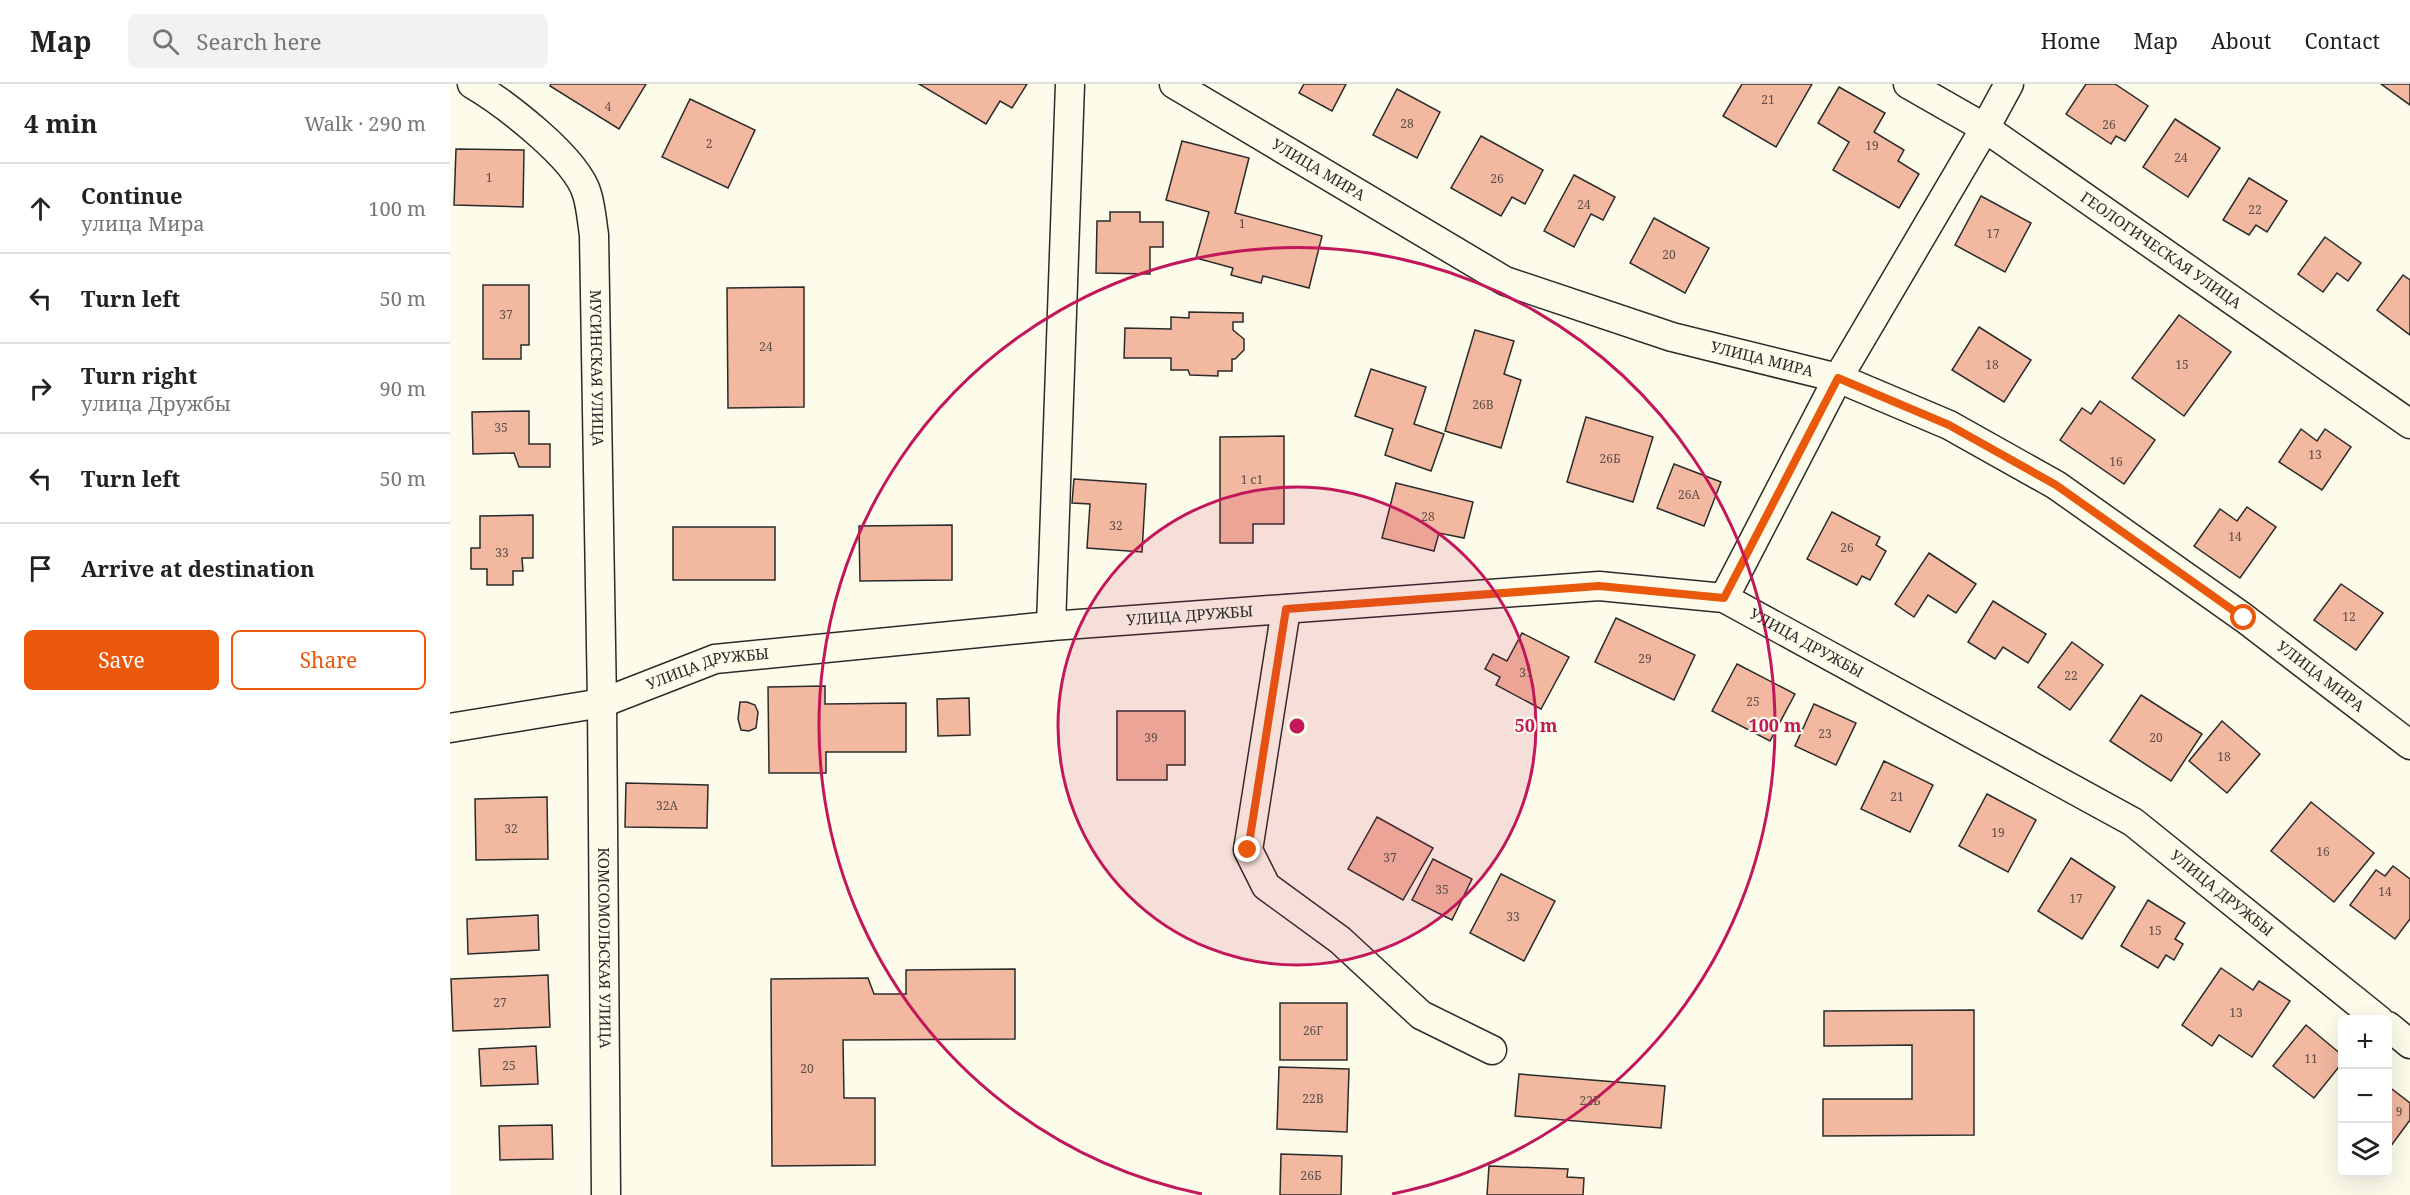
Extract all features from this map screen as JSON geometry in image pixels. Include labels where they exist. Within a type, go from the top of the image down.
[{"type":"street","name":"МУСИНСКАЯ УЛИЦА","points":[[472,84],[496,98],[567,160],[587,192],[594,235],[602,703]]},
{"type":"street","points":[[1051,626],[1070,84]]},
{"type":"street","name":"УЛИЦА МИРА","points":[[1174,84],[1505,281],[1672,337],[1838,378],[1949,425],[2056,485],[2244,618],[2410,745]]},
{"type":"street","name":"ГЕОЛОГИЧЕСКАЯ УЛИЦА","points":[[1908,84],[1985,128],[2410,424]]},
{"type":"street","points":[[1724,598],[1838,378],[2009,84]]},
{"type":"street","name":"УЛИЦА ДРУЖБЫ","points":[[450,728],[602,703],[715,658],[1051,626],[1599,586],[1724,598],[2133,822],[2373,1015]]},
{"type":"street","points":[[1286,609],[1248,850],[1266,886],[1340,940],[1421,1015],[1492,1050]]},
{"type":"street","name":"КОМСОМОЛЬСКАЯ УЛИЦА","points":[[602,703],[606,1195]]},
{"type":"street","points":[[2392,1029],[2410,1044]]},
{"type":"building","points":[[551,84],[646,84],[619,129],[550,86]]},
{"type":"building","points":[[919,84],[1027,84],[1012,108],[1000,101],[986,124]]},
{"type":"building","points":[[1304,84],[1346,84],[1332,111],[1299,93]]},
{"type":"building","points":[[1742,84],[1812,84],[1776,147],[1723,116]]},
{"type":"building","points":[[2086,84],[2115,84],[2148,106],[2125,141],[2116,136],[2111,144],[2066,114]]},
{"type":"building","points":[[2381,84],[2410,84],[2410,105]]},
{"type":"building","points":[[1839,87],[1885,113],[1874,132],[1904,150],[1898,161],[1919,174],[1899,208],[1833,170],[1849,142],[1818,123]]},
{"type":"building","points":[[1397,89],[1440,112],[1417,158],[1373,135]]},
{"type":"building","points":[[690,99],[755,130],[728,188],[662,157]]},
{"type":"building","points":[[2175,119],[2220,148],[2188,197],[2143,167]]},
{"type":"building","points":[[1481,136],[1543,170],[1525,204],[1512,197],[1501,216],[1451,188]]},
{"type":"building","points":[[1182,141],[1249,158],[1235,213],[1322,236],[1309,288],[1263,276],[1261,283],[1231,275],[1233,268],[1196,258],[1209,212],[1166,200]]},
{"type":"building","points":[[456,149],[524,150],[523,207],[454,205]]},
{"type":"building","points":[[1574,175],[1615,197],[1603,220],[1591,214],[1574,247],[1544,231]]},
{"type":"building","points":[[2249,178],[2287,201],[2267,232],[2256,225],[2249,235],[2223,220]]},
{"type":"building","points":[[1981,196],[2031,223],[2005,272],[1955,245]]},
{"type":"building","points":[[1110,212],[1140,212],[1140,222],[1163,222],[1163,247],[1150,247],[1150,274],[1096,273],[1097,221],[1110,221]]},
{"type":"building","points":[[1654,218],[1709,248],[1685,293],[1630,263]]},
{"type":"building","points":[[2325,237],[2361,263],[2348,281],[2337,273],[2323,292],[2298,274]]},
{"type":"building","points":[[2403,275],[2410,280],[2410,335],[2377,310]]},
{"type":"building","points":[[483,285],[529,285],[529,345],[521,345],[521,359],[483,359]]},
{"type":"building","points":[[804,287],[804,407],[728,408],[727,288]]},
{"type":"building","points":[[1189,312],[1243,313],[1243,322],[1233,322],[1233,330],[1244,339],[1244,350],[1232,359],[1232,371],[1218,371],[1218,376],[1190,375],[1188,370],[1171,370],[1171,358],[1124,358],[1125,328],[1171,329],[1171,317],[1189,318]]},
{"type":"building","points":[[2179,315],[2231,352],[2184,416],[2132,378]]},
{"type":"building","points":[[1979,327],[2031,360],[2004,402],[1952,370]]},
{"type":"building","points":[[1475,330],[1514,341],[1504,374],[1521,380],[1501,448],[1445,431]]},
{"type":"building","points":[[1371,369],[1426,387],[1414,424],[1444,434],[1431,471],[1385,455],[1393,429],[1355,416]]},
{"type":"building","points":[[2100,401],[2155,440],[2124,484],[2060,440],[2082,408],[2091,414]]},
{"type":"building","points":[[529,411],[529,444],[550,444],[550,467],[519,467],[514,453],[473,454],[472,412]]},
{"type":"building","points":[[1586,417],[1653,437],[1633,502],[1567,482]]},
{"type":"building","points":[[2301,429],[2317,441],[2325,429],[2351,447],[2322,490],[2279,462]]},
{"type":"building","points":[[1284,436],[1284,524],[1253,524],[1253,543],[1220,543],[1220,437]]},
{"type":"building","points":[[1674,464],[1721,482],[1704,526],[1657,508]]},
{"type":"building","points":[[1074,479],[1146,484],[1142,552],[1087,548],[1090,504],[1072,503]]},
{"type":"building","points":[[1396,483],[1473,502],[1464,538],[1439,533],[1434,551],[1382,538]]},
{"type":"building","points":[[2247,507],[2276,527],[2240,578],[2194,546],[2220,509],[2237,521]]},
{"type":"building","points":[[1832,512],[1880,537],[1876,545],[1886,551],[1870,580],[1862,576],[1857,585],[1807,559]]},
{"type":"building","points":[[533,515],[533,558],[522,558],[523,571],[513,571],[513,585],[487,585],[487,569],[471,569],[471,548],[480,548],[480,516]]},
{"type":"building","points":[[952,525],[952,580],[860,581],[859,526]]},
{"type":"building","points":[[673,527],[775,527],[775,580],[673,580]]},
{"type":"building","points":[[1929,553],[1976,584],[1956,613],[1928,595],[1914,617],[1895,604]]},
{"type":"building","points":[[2341,584],[2383,613],[2356,650],[2314,620]]},
{"type":"building","points":[[1993,601],[2046,634],[2028,663],[2003,647],[1995,659],[1968,642]]},
{"type":"building","points":[[1616,618],[1695,655],[1674,700],[1595,662]]},
{"type":"building","points":[[1522,633],[1569,657],[1541,709],[1496,685],[1500,677],[1485,669],[1493,654],[1507,661]]},
{"type":"building","points":[[2072,642],[2103,665],[2070,710],[2038,687]]},
{"type":"building","points":[[1737,664],[1795,694],[1770,741],[1712,711]]},
{"type":"building","points":[[825,686],[825,704],[906,703],[906,752],[826,752],[826,773],[769,773],[768,687]]},
{"type":"building","points":[[2141,695],[2202,734],[2171,781],[2110,741]]},
{"type":"building","points":[[969,698],[970,735],[938,736],[937,699]]},
{"type":"building","points":[[740,702],[755,705],[758,712],[756,728],[749,731],[741,730],[738,719]]},
{"type":"building","points":[[1814,704],[1856,723],[1836,765],[1795,746]]},
{"type":"building","points":[[1117,711],[1185,711],[1185,765],[1167,765],[1167,780],[1117,780]]},
{"type":"building","points":[[2222,721],[2260,754],[2227,793],[2189,761]]},
{"type":"building","points":[[1884,761],[1933,785],[1910,832],[1861,809]]},
{"type":"building","points":[[626,783],[708,785],[707,828],[625,827]]},
{"type":"building","points":[[1987,794],[2036,820],[2008,872],[1959,846]]},
{"type":"building","points":[[547,797],[548,859],[476,860],[475,799]]},
{"type":"building","points":[[2311,802],[2374,853],[2334,902],[2271,851]]},
{"type":"building","points":[[1377,817],[1433,848],[1403,900],[1348,869]]},
{"type":"building","points":[[2071,858],[2115,887],[2082,939],[2038,911]]},
{"type":"building","points":[[1433,859],[1472,879],[1452,920],[1412,900]]},
{"type":"building","points":[[2393,866],[2410,879],[2410,919],[2395,939],[2350,905],[2376,870],[2385,876]]},
{"type":"building","points":[[1501,874],[1555,901],[1524,961],[1470,933]]},
{"type":"building","points":[[2148,900],[2185,923],[2175,939],[2183,944],[2174,960],[2166,955],[2158,968],[2121,946]]},
{"type":"building","points":[[538,915],[539,950],[468,954],[467,919]]},
{"type":"building","points":[[2221,968],[2253,990],[2259,981],[2290,1001],[2252,1057],[2219,1035],[2212,1046],[2182,1025]]},
{"type":"building","points":[[1015,969],[1015,1039],[843,1040],[844,1098],[875,1098],[875,1165],[772,1166],[771,979],[868,978],[874,994],[906,994],[906,970]]},
{"type":"building","points":[[548,975],[550,1027],[453,1031],[451,979]]},
{"type":"building","points":[[1280,1003],[1347,1003],[1347,1060],[1280,1060]]},
{"type":"building","points":[[1974,1010],[1974,1135],[1823,1136],[1823,1099],[1912,1099],[1912,1045],[1824,1046],[1824,1011]]},
{"type":"building","points":[[2306,1025],[2338,1052],[2338,1068],[2314,1098],[2273,1066]]},
{"type":"building","points":[[536,1046],[538,1084],[481,1086],[479,1049]]},
{"type":"building","points":[[1279,1067],[1349,1069],[1347,1132],[1277,1129]]},
{"type":"building","points":[[1519,1074],[1665,1086],[1661,1128],[1515,1116]]},
{"type":"building","points":[[2392,1089],[2410,1103],[2410,1120],[2392,1145]]},
{"type":"building","points":[[552,1125],[553,1159],[500,1160],[499,1126]]},
{"type":"building","points":[[1281,1154],[1342,1156],[1341,1195],[1280,1195]]},
{"type":"building","points":[[1489,1166],[1568,1169],[1567,1177],[1584,1178],[1583,1195],[1487,1195]]},
{"type":"route","points":[[1248,850],[1286,609],[1599,586],[1724,598],[1838,378],[1949,425],[2056,485],[2244,618]]}]
